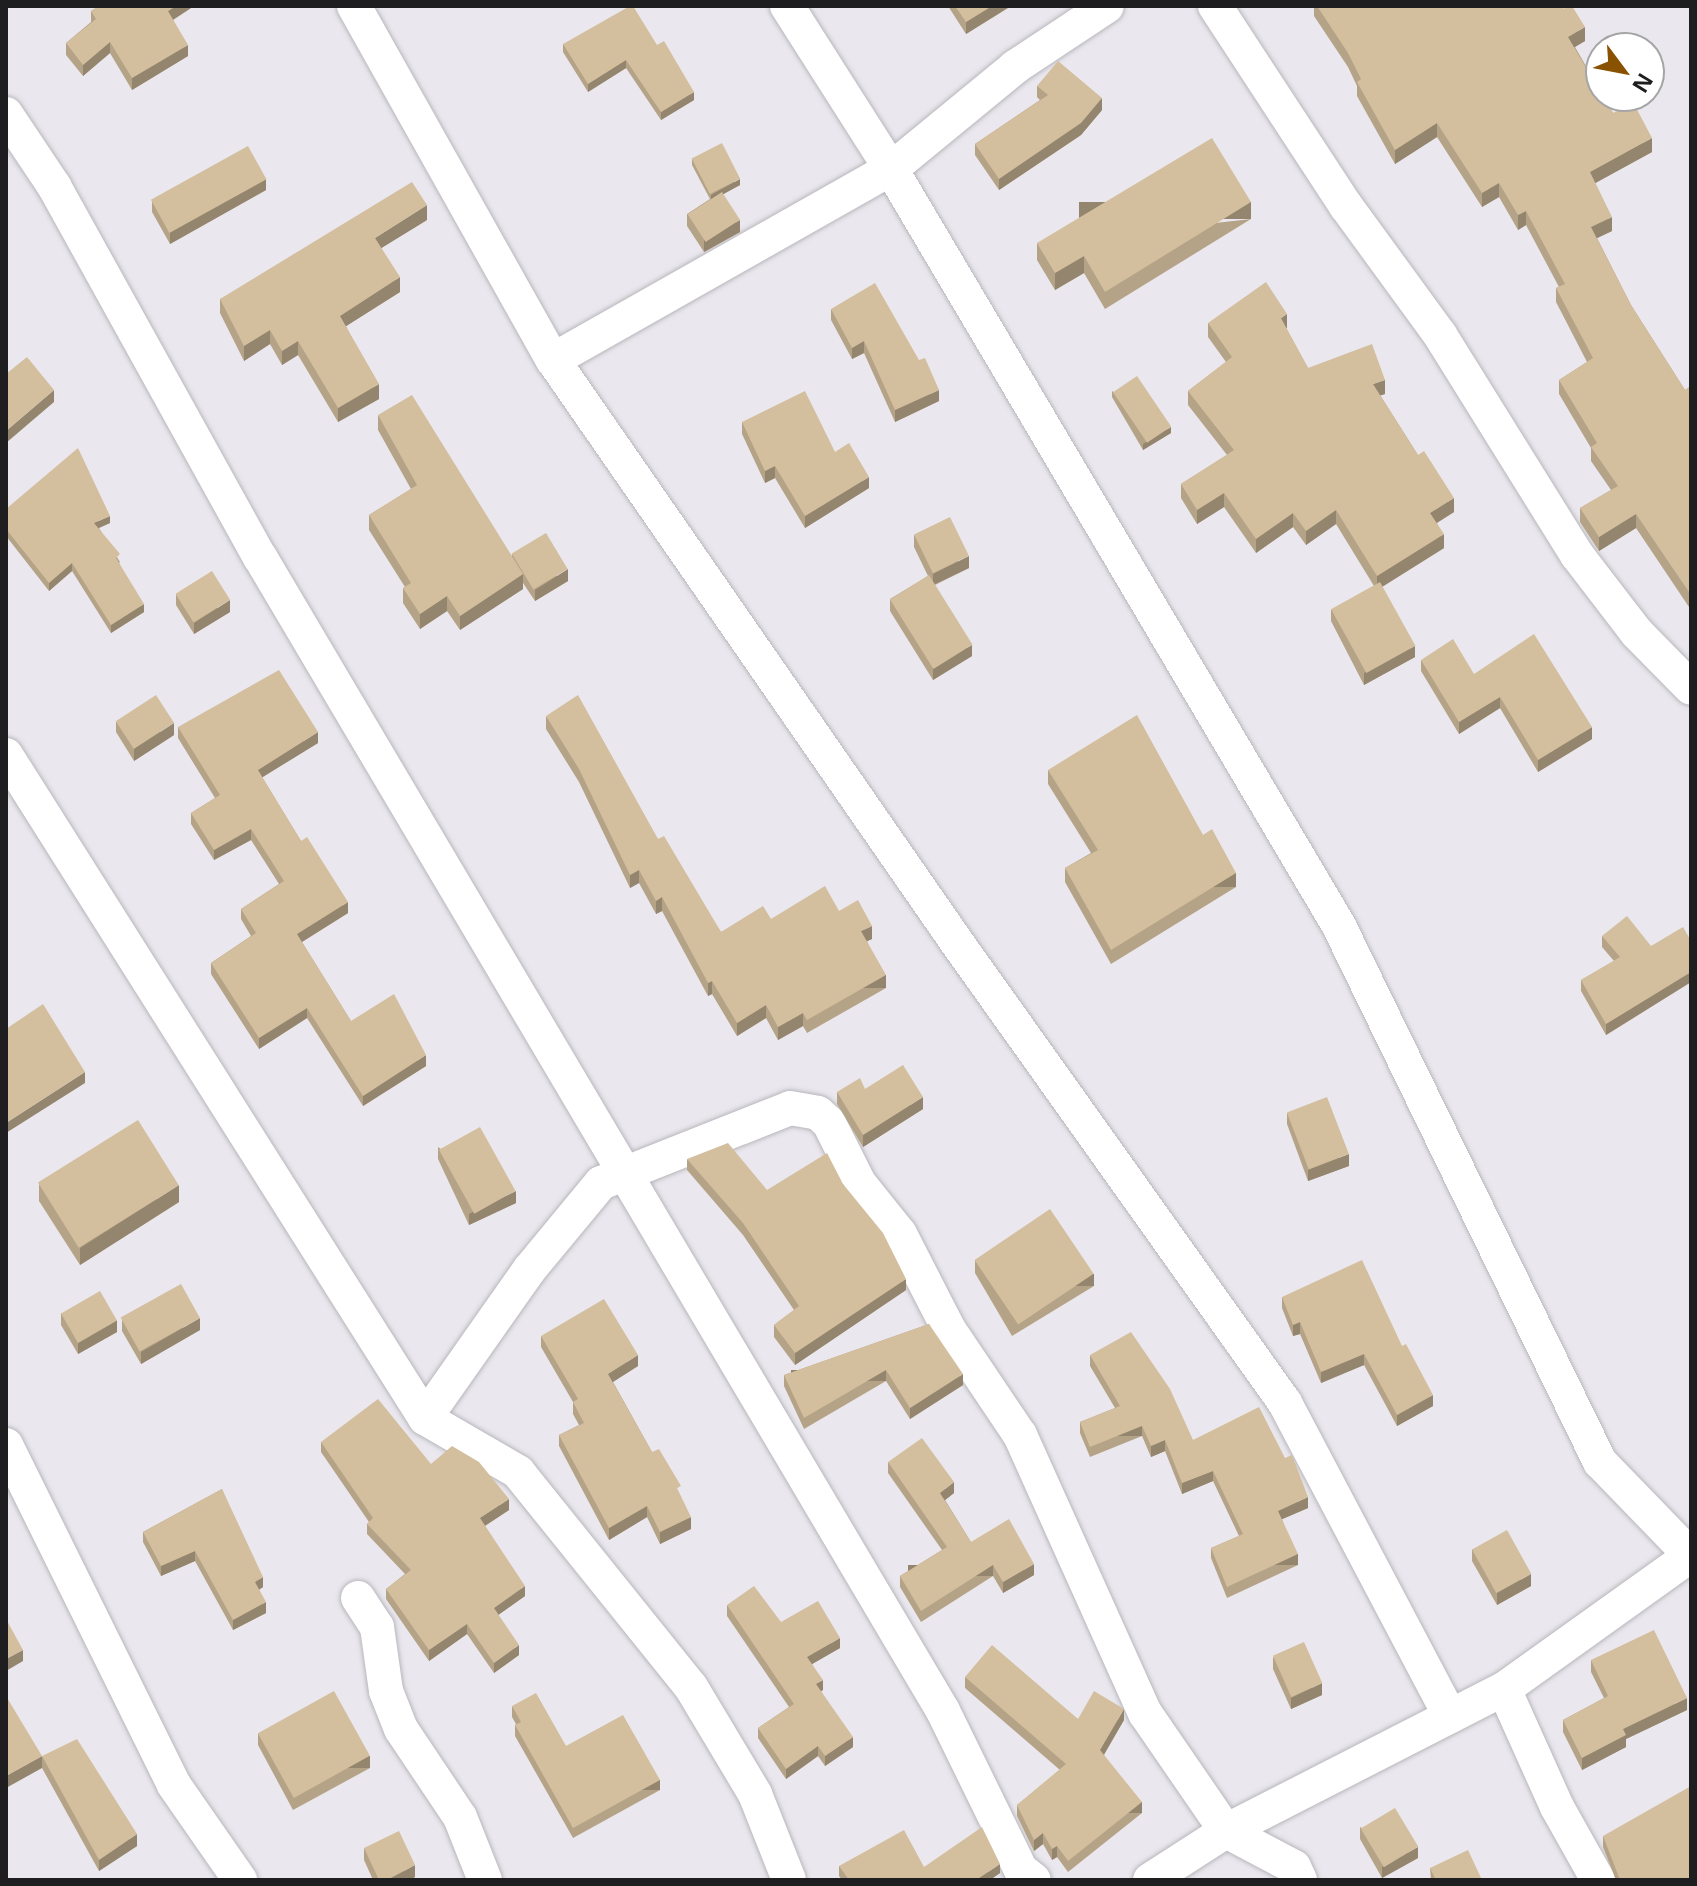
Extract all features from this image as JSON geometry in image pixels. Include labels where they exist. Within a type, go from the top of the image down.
[{"type":"street","points":[[354,6],[553,360],[949,931],[1285,1403],[1450,1716]]},
{"type":"street","points":[[787,6],[891,169],[1339,926],[1600,1462],[1691,1556],[1504,1689],[1226,1831],[1150,1880]]},
{"type":"street","points":[[553,360],[891,169],[1015,67],[1107,6]]},
{"type":"street","points":[[1215,6],[1346,206],[1440,335],[1577,555],[1636,632],[1691,688]]},
{"type":"street","points":[[6,114],[54,186],[260,557],[943,1711],[1021,1870],[1034,1880]]},
{"type":"street","points":[[6,755],[425,1418],[518,1472],[691,1687],[755,1794],[789,1880]]},
{"type":"street","points":[[425,1418],[583,1200],[622,1172],[790,1108],[808,1108],[829,1123],[859,1183],[900,1234],[948,1328],[1020,1435],[1145,1713],[1226,1831],[1294,1867],[1300,1880]]},
{"type":"street","points":[[6,1445],[174,1785],[240,1880]]},
{"type":"street","points":[[358,1598],[377,1627],[386,1691],[401,1729],[460,1817],[485,1880]]},
{"type":"street","points":[[1504,1689],[1557,1807],[1598,1880]]},
{"type":"building","points":[[99,6],[176,6],[168,11],[188,45],[132,78],[110,42],[83,65],[66,43],[96,19],[91,11]]},
{"type":"building","points":[[633,6],[657,45],[664,41],[694,92],[661,112],[626,60],[588,84],[563,44]]},
{"type":"building","points":[[955,6],[992,6],[966,22]]},
{"type":"building","points":[[1317,6],[1561,6],[1563,9],[1572,6],[1585,27],[1568,37],[1585,66],[1585,112],[1638,112],[1652,138],[1590,172],[1612,217],[1591,227],[1631,305],[1685,390],[1691,386],[1691,595],[1636,514],[1599,537],[1580,508],[1618,486],[1591,447],[1597,443],[1559,380],[1593,358],[1556,288],[1565,284],[1526,211],[1518,215],[1499,183],[1482,193],[1437,123],[1395,150],[1357,82],[1361,79]]},
{"type":"building","points":[[1058,61],[1102,98],[1081,123],[999,179],[975,144],[1048,95],[1037,86]]},
{"type":"building","points":[[1212,138],[1251,202],[1105,292],[1084,256],[1055,273],[1037,243]]},
{"type":"building","points":[[722,143],[740,179],[710,194],[692,158]]},
{"type":"building","points":[[248,146],[266,179],[169,233],[151,200]]},
{"type":"building","points":[[412,182],[427,205],[375,238],[400,277],[340,316],[379,384],[338,408],[298,341],[282,351],[270,330],[244,346],[220,299]]},
{"type":"building","points":[[722,192],[740,220],[706,242],[688,214]]},
{"type":"building","points":[[1266,282],[1287,314],[1281,318],[1308,368],[1372,344],[1385,380],[1373,384],[1418,455],[1424,451],[1454,498],[1430,513],[1444,534],[1377,576],[1336,510],[1306,531],[1293,513],[1256,539],[1224,493],[1197,510],[1181,484],[1234,450],[1188,391],[1232,357],[1208,323]]},
{"type":"building","points":[[875,283],[919,360],[925,358],[939,390],[895,410],[864,341],[852,348],[831,309]]},
{"type":"building","points":[[27,357],[54,390],[6,431],[6,374]]},
{"type":"building","points":[[1137,376],[1171,427],[1147,443],[1113,392]]},
{"type":"building","points":[[805,391],[835,452],[849,443],[869,477],[805,516],[775,466],[765,471],[742,422]]},
{"type":"building","points":[[412,395],[523,574],[460,616],[447,596],[420,614],[403,588],[411,583],[369,515],[417,485],[378,415]]},
{"type":"building","points":[[78,448],[110,516],[94,523],[120,554],[116,558],[144,604],[111,625],[72,563],[49,583],[6,529],[6,509]]},
{"type":"building","points":[[950,517],[969,556],[933,573],[914,535]]},
{"type":"building","points":[[546,533],[568,569],[533,590],[512,554]]},
{"type":"building","points":[[212,571],[230,600],[194,623],[176,594]]},
{"type":"building","points":[[929,575],[972,645],[933,669],[890,599]]},
{"type":"building","points":[[1380,582],[1415,646],[1366,673],[1331,609]]},
{"type":"building","points":[[1534,634],[1592,727],[1538,760],[1500,697],[1459,722],[1421,660],[1453,639],[1474,674]]},
{"type":"building","points":[[279,670],[318,732],[258,770],[301,841],[307,837],[348,902],[297,934],[351,1021],[394,994],[426,1055],[363,1096],[307,1008],[259,1038],[211,963],[256,933],[241,909],[284,881],[251,829],[214,850],[191,813],[220,795],[178,727]]},
{"type":"building","points":[[156,695],[174,723],[134,749],[116,721]]},
{"type":"building","points":[[578,695],[658,839],[664,836],[721,932],[763,906],[771,919],[825,886],[839,911],[858,900],[872,926],[861,931],[886,975],[807,1020],[803,1013],[778,1027],[766,1005],[737,1023],[712,981],[708,983],[662,897],[656,901],[639,870],[630,875],[579,769],[546,716]]},
{"type":"building","points":[[1137,715],[1203,835],[1212,829],[1236,873],[1111,950],[1065,868],[1098,850],[1048,770]]},
{"type":"building","points":[[1627,916],[1651,946],[1683,927],[1691,941],[1691,972],[1606,1024],[1581,980],[1620,957],[1602,936]]},
{"type":"building","points":[[43,1004],[85,1072],[6,1123],[6,1029]]},
{"type":"building","points":[[903,1065],[923,1097],[863,1135],[837,1092],[860,1078],[865,1089]]},
{"type":"building","points":[[1327,1097],[1349,1154],[1309,1169],[1287,1112]]},
{"type":"building","points":[[138,1120],[179,1185],[79,1248],[38,1183]]},
{"type":"building","points":[[480,1127],[515,1191],[474,1214],[439,1150]]},
{"type":"building","points":[[728,1143],[767,1190],[827,1153],[843,1184],[883,1233],[906,1279],[795,1353],[774,1325],[799,1306],[743,1223],[687,1159]]},
{"type":"building","points":[[1050,1209],[1094,1274],[1018,1325],[975,1260]]},
{"type":"building","points":[[1362,1260],[1402,1346],[1406,1344],[1433,1395],[1397,1415],[1364,1354],[1321,1372],[1300,1322],[1293,1325],[1282,1297]]},
{"type":"building","points":[[181,1284],[200,1318],[140,1352],[121,1317]]},
{"type":"building","points":[[100,1291],[117,1320],[78,1343],[61,1314]]},
{"type":"building","points":[[604,1299],[638,1355],[608,1374],[652,1452],[659,1449],[681,1486],[677,1488],[691,1517],[660,1532],[647,1506],[609,1528],[559,1435],[584,1423],[573,1402],[578,1399],[541,1336]]},
{"type":"building","points":[[929,1324],[963,1374],[910,1408],[886,1370],[804,1418],[784,1375]]},
{"type":"building","points":[[1131,1332],[1170,1389],[1193,1440],[1259,1407],[1285,1458],[1292,1455],[1308,1497],[1278,1511],[1298,1554],[1227,1587],[1211,1548],[1243,1534],[1213,1471],[1182,1483],[1165,1440],[1151,1446],[1142,1426],[1090,1447],[1080,1422],[1120,1406],[1090,1355]]},
{"type":"building","points":[[378,1399],[431,1464],[452,1446],[479,1462],[509,1499],[480,1518],[525,1586],[494,1608],[519,1645],[494,1663],[467,1624],[429,1650],[386,1589],[411,1570],[367,1524],[373,1518],[321,1442]]},
{"type":"building","points":[[922,1438],[954,1482],[940,1493],[971,1542],[1009,1519],[1034,1564],[1003,1582],[993,1565],[921,1611],[900,1576],[947,1547],[888,1462]]},
{"type":"building","points":[[222,1489],[263,1577],[255,1582],[266,1602],[233,1620],[195,1551],[161,1566],[143,1532]]},
{"type":"building","points":[[1507,1530],[1531,1574],[1496,1593],[1472,1549]]},
{"type":"building","points":[[754,1586],[781,1622],[818,1601],[840,1638],[807,1657],[823,1680],[816,1684],[853,1737],[825,1756],[818,1746],[786,1769],[758,1728],[794,1704],[727,1605]]},
{"type":"building","points":[[6,1619],[23,1650],[6,1659]]},
{"type":"building","points":[[1654,1630],[1687,1698],[1623,1729],[1626,1735],[1582,1758],[1563,1720],[1608,1696],[1591,1660]]},
{"type":"building","points":[[1304,1642],[1322,1683],[1291,1697],[1273,1656]]},
{"type":"building","points":[[992,1645],[1078,1719],[1094,1691],[1124,1709],[1100,1750],[1142,1802],[1068,1861],[1057,1846],[1052,1849],[1043,1833],[1034,1840],[1017,1805],[1066,1764],[965,1677]]},
{"type":"building","points":[[334,1691],[370,1756],[294,1798],[258,1733]]},
{"type":"building","points":[[536,1693],[566,1746],[623,1715],[660,1780],[573,1828],[515,1725],[521,1722],[512,1706]]},
{"type":"building","points":[[6,1696],[42,1756],[6,1776]]},
{"type":"building","points":[[77,1739],[137,1834],[99,1860],[42,1756]]},
{"type":"building","points":[[1691,1786],[1691,1880],[1620,1880],[1603,1836]]},
{"type":"building","points":[[1395,1808],[1418,1847],[1384,1867],[1361,1829]]},
{"type":"building","points":[[982,1827],[1000,1864],[976,1880],[849,1880],[839,1866],[904,1830],[924,1867]]},
{"type":"building","points":[[399,1831],[415,1865],[387,1880],[379,1880],[364,1848]]},
{"type":"building","points":[[1468,1850],[1482,1880],[1436,1880],[1430,1868]]}]
